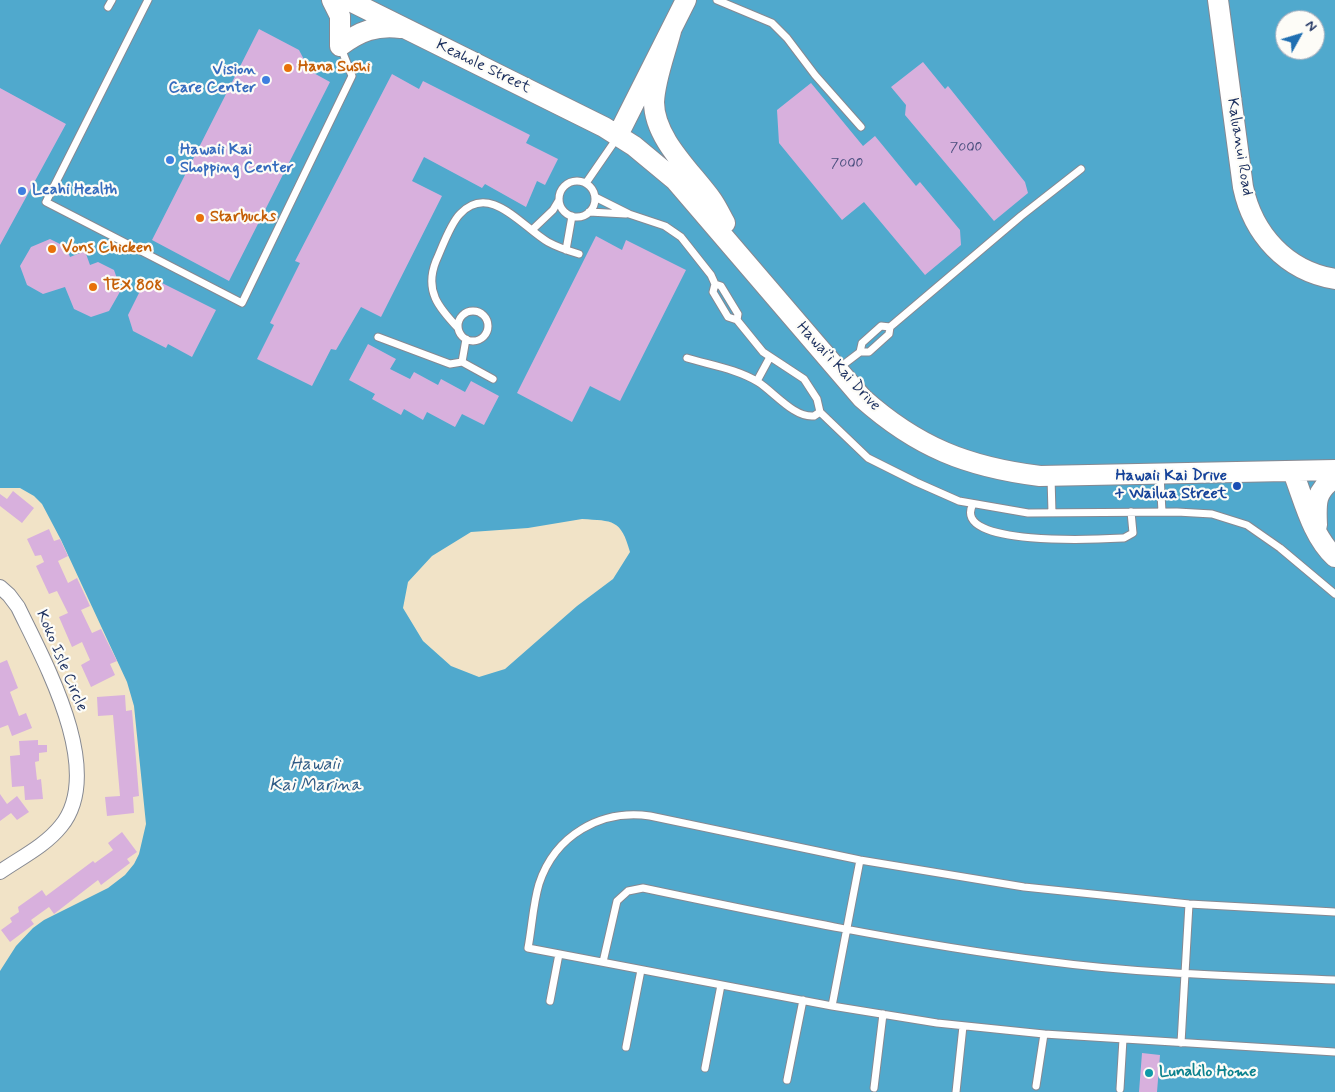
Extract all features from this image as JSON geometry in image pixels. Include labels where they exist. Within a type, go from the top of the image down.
[{"type":"main road","points":[[332,0],[340,16],[340,46]]},
{"type":"main road","name":"Keahole Street","points":[[348,0],[618,135]]},
{"type":"main road","points":[[618,135],[686,0]]},
{"type":"main road","name":"Kaluanui Road","points":[[1218,0],[1243,187],[1250,212],[1263,235],[1281,254],[1302,269],[1335,279]]},
{"type":"main road","points":[[340,46],[363,31],[377,27],[404,28]]},
{"type":"main road","points":[[671,31],[655,96],[657,122],[667,142],[713,202],[744,260]]},
{"type":"main road","name":"Hawai’i Kai Drive","points":[[618,135],[675,180],[862,398],[896,426],[934,448],[954,457],[997,470],[1051,476],[1335,470]]},
{"type":"main road","points":[[1293,472],[1317,532],[1323,543],[1335,557]]},
{"type":"main road","points":[[1317,532],[1316,510],[1320,490],[1325,484],[1335,478]]},
{"type":"street","name":"Koko Isle Circle","points":[[0,586],[10,594],[18,607],[60,696],[70,730],[77,784],[72,808],[61,826],[45,841],[0,872]]},
{"type":"lane","points":[[148,0],[46,202],[242,303],[352,76],[340,46]]},
{"type":"lane","points":[[717,0],[772,22],[861,127]]},
{"type":"lane","points":[[586,183],[618,135]]},
{"type":"lane","points":[[837,370],[860,352],[869,352],[889,334],[890,327],[1021,216],[1081,169]]},
{"type":"lane","points":[[532,230],[553,210],[560,193],[573,181],[586,183],[593,192],[595,203],[589,212]]},
{"type":"lane","points":[[595,197],[629,214],[665,226],[681,237],[711,275],[715,284],[713,292],[728,317],[737,320],[763,352],[804,379],[817,399],[820,412],[868,458],[959,501],[1028,513],[1162,512],[1212,514],[1247,525],[1280,548],[1335,594]]},
{"type":"lane","points":[[559,199],[563,211],[572,216],[579,217],[589,212],[629,214]]},
{"type":"lane","points":[[458,328],[460,318],[468,312],[478,312],[485,318],[488,327],[484,336],[476,340],[466,339],[441,310],[432,292],[433,269],[446,238],[460,214],[475,204],[492,202],[547,242],[580,254]]},
{"type":"lane","points":[[566,250],[572,216]]},
{"type":"lane","points":[[715,284],[721,286],[738,314],[737,320]]},
{"type":"lane","points":[[860,352],[862,343],[881,326],[890,327]]},
{"type":"lane","points":[[378,338],[450,364],[462,362],[494,379]]},
{"type":"lane","points":[[462,362],[466,339]]},
{"type":"lane","points":[[757,381],[770,357]]},
{"type":"lane","points":[[687,358],[746,375],[757,381],[802,415],[814,416],[820,412]]},
{"type":"lane","points":[[1160,475],[1162,512]]},
{"type":"lane","points":[[1051,476],[1052,513]]},
{"type":"lane","points":[[973,504],[970,513],[975,523],[990,532],[1051,540],[1124,538],[1133,533],[1131,512]]},
{"type":"lane","points":[[1335,912],[1189,904],[1024,887],[860,860],[650,816],[625,814],[586,826],[566,840],[550,860],[540,882],[528,948],[832,1006],[963,1026],[1044,1034],[1335,1052]]},
{"type":"lane","points":[[832,1006],[860,860]]},
{"type":"lane","points":[[603,962],[618,901],[621,896],[634,889],[643,888],[846,930],[1046,961],[1185,974],[1335,980]]},
{"type":"lane","points":[[1181,1043],[1189,904]]},
{"type":"lane","points":[[550,1001],[559,954]]},
{"type":"lane","points":[[626,1047],[641,970]]},
{"type":"lane","points":[[705,1068],[721,985]]},
{"type":"lane","points":[[787,1080],[803,1000]]},
{"type":"lane","points":[[874,1088],[883,1014]]},
{"type":"lane","points":[[956,1092],[963,1026]]},
{"type":"lane","points":[[1036,1086],[1044,1034]]},
{"type":"lane","points":[[1120,1089],[1123,1039]]},
{"type":"water","name":"Hawaii Kai Marina","points":[[0,0],[1335,0],[1335,1092],[0,1092],[0,971],[16,946],[33,928],[44,920],[108,888],[125,875],[139,854],[146,824],[134,706],[127,682],[61,540],[42,504],[34,496],[20,488],[0,488]],"holes":[[[582,519],[601,520],[614,524],[619,528],[627,541],[630,552],[613,579],[577,606],[505,669],[479,677],[451,666],[423,641],[403,608],[408,582],[432,556],[471,532],[528,528]]]},
{"type":"building","points":[[259,29],[299,50],[310,71],[330,82],[229,281],[152,240]]},
{"type":"building","points":[[923,62],[945,89],[948,86],[1025,182],[1028,193],[994,221],[905,115],[906,105],[891,87]]},
{"type":"building","points":[[392,74],[419,89],[423,81],[530,135],[526,143],[558,159],[545,185],[537,181],[526,207],[485,184],[482,188],[424,157],[412,181],[442,196],[381,317],[361,307],[336,350],[331,349],[312,386],[257,359],[274,325],[270,323],[300,263],[295,261]]},
{"type":"building","points":[[811,83],[863,146],[875,136],[916,186],[920,182],[960,230],[961,245],[925,275],[864,202],[842,220],[779,143],[777,110]]},
{"type":"building","points":[[0,88],[66,124],[0,245]]},
{"type":"building","points":[[596,236],[622,250],[626,240],[686,270],[620,401],[590,386],[572,422],[517,393]]},
{"type":"building","points":[[50,239],[66,247],[70,257],[85,251],[90,265],[98,262],[114,270],[121,290],[109,311],[91,317],[74,309],[65,287],[43,294],[27,285],[20,266],[31,247]]},
{"type":"building","points":[[162,283],[216,310],[192,357],[168,344],[166,348],[133,331],[128,315],[141,289]]},
{"type":"building","points":[[368,344],[396,359],[390,369],[410,379],[414,372],[438,385],[441,379],[465,392],[471,381],[499,396],[484,425],[462,414],[455,427],[427,412],[423,420],[404,409],[401,415],[372,399],[375,394],[349,380]]},
{"type":"building","points":[[13,491],[34,508],[22,523],[0,506],[0,494],[7,499]]},
{"type":"building","points":[[49,529],[54,541],[60,539],[68,556],[58,561],[68,583],[77,578],[90,606],[81,610],[92,633],[101,629],[117,661],[110,664],[115,675],[91,687],[81,665],[90,660],[82,642],[72,647],[59,617],[68,613],[57,591],[49,594],[36,566],[44,562],[41,555],[35,556],[27,539]]},
{"type":"building","points":[[7,660],[18,688],[10,692],[19,716],[26,713],[32,728],[12,736],[8,725],[0,728],[0,663]]},
{"type":"building","points":[[125,695],[126,711],[132,710],[139,796],[133,797],[134,813],[107,816],[105,797],[120,796],[113,715],[98,716],[97,697]]},
{"type":"building","points":[[38,740],[38,745],[47,745],[47,752],[39,753],[39,761],[35,762],[37,780],[41,779],[43,799],[25,800],[24,786],[12,787],[10,756],[20,755],[19,741]]},
{"type":"building","points":[[0,794],[7,804],[17,796],[29,812],[17,820],[11,813],[0,821]]},
{"type":"building","points":[[122,832],[137,852],[127,859],[130,863],[101,885],[98,880],[54,914],[49,907],[31,920],[34,924],[10,942],[1,930],[12,922],[10,918],[19,912],[18,907],[42,890],[46,896],[93,861],[95,863],[113,850],[108,843]]},
{"type":"building","name":"Lunalilo Home","points":[[1142,1053],[1160,1055],[1157,1092],[1139,1092]]},
{"type":"place","name":"Hana Sushi","points":[[288,68]]},
{"type":"place","name":"Vision Care Center","points":[[266,80]]},
{"type":"place","name":"Hawaii Kai Shopping Center","points":[[170,160]]},
{"type":"place","name":"Leahi Health","points":[[22,191]]},
{"type":"place","name":"Starbucks","points":[[200,218]]},
{"type":"place","name":"Vons Chicken","points":[[52,249]]},
{"type":"place","name":"TEX 808","points":[[93,287]]},
{"type":"place","name":"Hawaii Kai Drive + Wailua Street","points":[[1237,486]]},
{"type":"place","name":"Lunalilo Home","points":[[1149,1073]]}]
